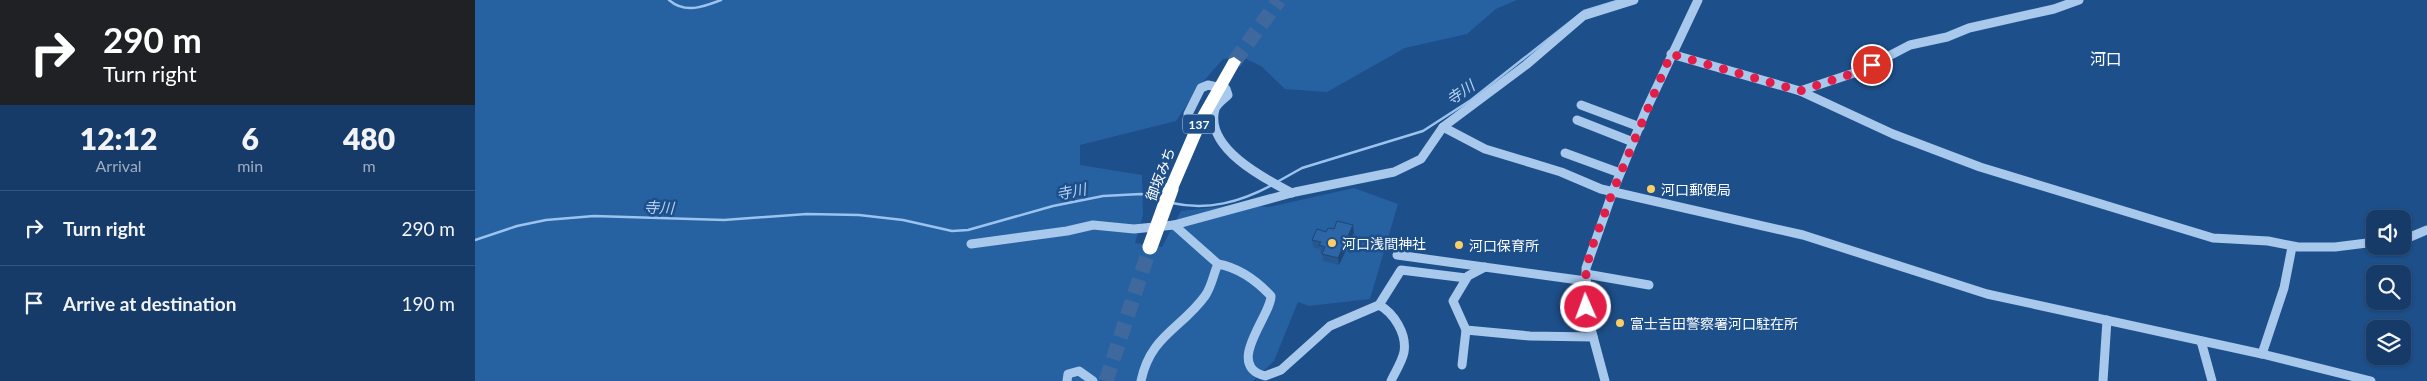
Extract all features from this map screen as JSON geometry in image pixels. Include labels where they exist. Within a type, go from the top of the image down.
[{"type":"highway","name":"御坂みち","points":[[1150,247],[1182,160],[1233,62]]},
{"type":"street","points":[[971,244],[1067,232],[1093,225],[1134,229],[1174,226],[1292,193],[1394,172],[1421,160],[1443,127],[1526,65],[1583,16],[1634,0]]},
{"type":"street","points":[[1605,381],[1587,314],[1586,278],[1592,247],[1633,142],[1671,54],[1698,0]]},
{"type":"street","points":[[1800,91],[1860,71],[1910,45],[1947,37],[1969,28],[2054,9],[2079,0]]},
{"type":"street","points":[[1671,54],[1800,91],[1885,130],[1980,167],[2213,238],[2268,241],[2292,247],[2335,247],[2366,242]]},
{"type":"street","points":[[1189,114],[1201,88],[1208,85],[1219,86],[1229,91],[1229,95],[1215,108],[1214,118],[1219,138],[1252,172],[1292,193]]},
{"type":"street","points":[[1581,105],[1640,126]]},
{"type":"street","points":[[1577,120],[1633,142]]},
{"type":"street","points":[[1443,127],[1485,149],[1561,172],[1613,191],[1803,235],[1987,294],[2262,354],[2371,381]]},
{"type":"street","points":[[1565,153],[1621,174]]},
{"type":"street","points":[[1174,226],[1218,264],[1236,269],[1257,281],[1271,296],[1271,303],[1250,342],[1248,357],[1251,366],[1256,372],[1266,376],[1274,374],[1313,339],[1337,321],[1379,305],[1401,270],[1466,278]]},
{"type":"street","points":[[2411,237],[2427,230]]},
{"type":"street","points":[[2262,354],[2284,288],[2292,247]]},
{"type":"street","points":[[1397,255],[1485,267],[1649,285]]},
{"type":"street","points":[[1141,381],[1144,362],[1153,346],[1199,304],[1213,282],[1213,272],[1218,264]]},
{"type":"street","points":[[1463,365],[1465,330],[1455,310],[1453,301],[1466,278],[1485,267]]},
{"type":"street","points":[[1379,305],[1387,308],[1396,321],[1404,351],[1391,381]]},
{"type":"street","points":[[2103,381],[2107,320]]},
{"type":"street","points":[[1465,330],[1530,336],[1593,338]]},
{"type":"street","points":[[2201,341],[2212,381]]},
{"type":"street","points":[[1067,381],[1068,374],[1079,371],[1093,381]]},
{"type":"shaded area","points":[[475,0],[1517,0],[1496,9],[1467,34],[1405,48],[1327,92],[1285,89],[1261,66],[1242,57],[1223,59],[1202,83],[1176,121],[1080,145],[1080,165],[1142,175],[1143,215],[1135,243],[1162,247],[1181,211],[1237,205],[1269,207],[1354,188],[1398,204],[1370,299],[1309,306],[1298,302],[1274,361],[1253,381],[475,381]]},
{"type":"building","name":"河口浅間神社","points":[[1337,221],[1353,225],[1338,258],[1322,254],[1325,247],[1319,245],[1321,242],[1312,240],[1317,229],[1326,232],[1328,228],[1334,229]]},
{"type":"waterway","points":[[669,0],[681,7],[688,8],[701,7],[721,0]]},
{"type":"waterway","name":"寺川","points":[[1277,182],[1302,168],[1423,131],[1471,100],[1584,11],[1620,0]]},
{"type":"waterway","name":"寺川","points":[[1172,203],[1198,206],[1223,203],[1248,196],[1272,185]]},
{"type":"waterway","name":"寺川","points":[[475,240],[517,226],[546,220],[594,216],[724,220],[807,214],[859,215],[903,220],[952,231],[968,230],[1053,206],[1103,196],[1141,194],[1162,200]]},
{"type":"tunnel","points":[[1234,62],[1279,0]]},
{"type":"tunnel","points":[[1106,381],[1150,247]]},
{"type":"place","name":"河口郵便局","points":[[1651,189]]},
{"type":"place","name":"河口浅間神社","points":[[1332,243]]},
{"type":"place","name":"河口保育所","points":[[1459,245]]},
{"type":"place","name":"富士吉田警察署河口駐在所","points":[[1620,323]]},
{"type":"district","name":"河口","points":[[2106,58]]},
{"type":"route","points":[[1586,307],[1586,268],[1592,247],[1613,191],[1671,54],[1800,91],[1860,71],[1872,65]]}]
